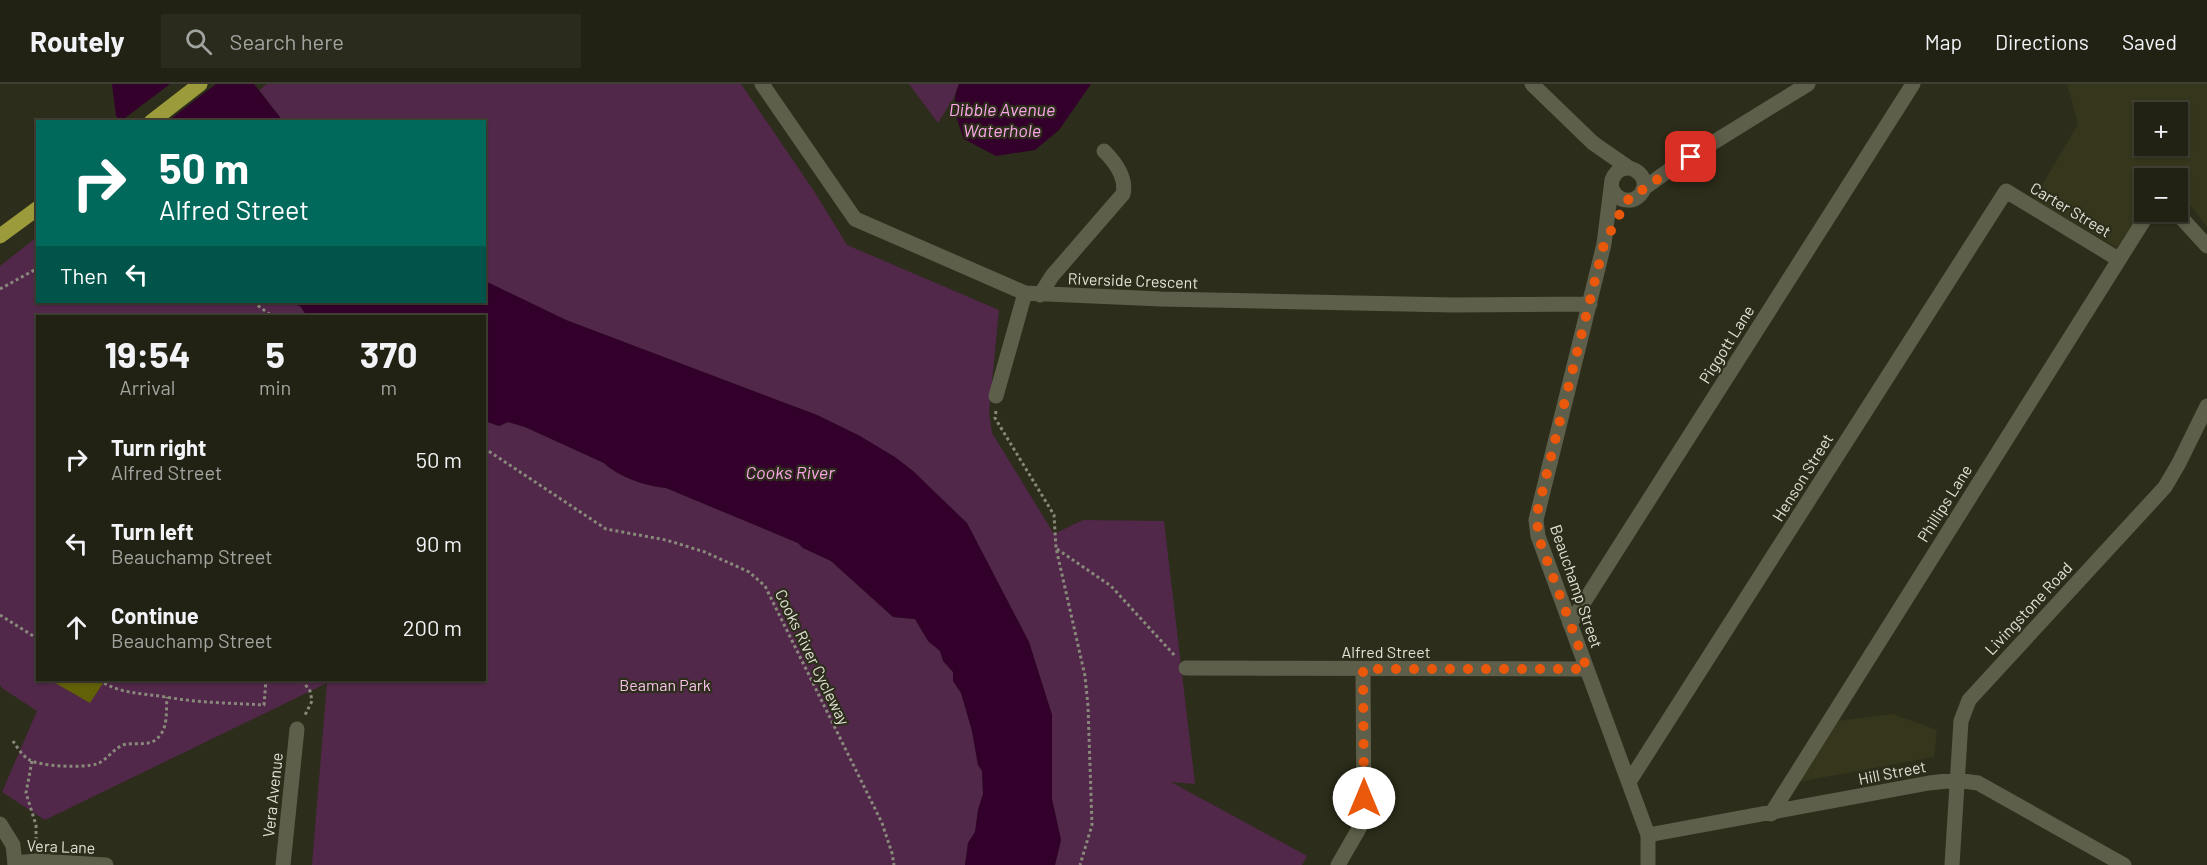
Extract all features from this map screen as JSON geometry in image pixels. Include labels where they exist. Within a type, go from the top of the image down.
[{"type":"main road","points":[[154,120],[200,84]]},
{"type":"main road","points":[[0,236],[36,209]]},
{"type":"street","name":"Riverside Crescent","points":[[762,84],[855,219],[1032,294],[1442,305],[1590,304]]},
{"type":"street","points":[[1532,84],[1593,143],[1643,178],[1643,189]]},
{"type":"street","points":[[1593,143],[1618,197],[1627,200],[1637,197],[1643,189],[1672,168],[1808,84]]},
{"type":"street","name":"Piggott Lane","points":[[1570,624],[1913,84]]},
{"type":"street","points":[[996,396],[1032,294],[1052,276],[1123,194],[1125,183],[1117,166],[1104,151]]},
{"type":"street","points":[[1613,183],[1620,170],[1672,168]]},
{"type":"street","name":"Beauchamp Street","points":[[1613,183],[1604,244],[1536,520],[1538,536],[1648,835],[1648,865]]},
{"type":"street","name":"Carter Street","points":[[2006,190],[2118,259]]},
{"type":"street","name":"Henson Street","points":[[1629,782],[2006,190]]},
{"type":"street","name":"Beauchamp Street","points":[[1604,244],[1627,200]]},
{"type":"street","name":"Phillips Lane","points":[[1771,813],[2142,222]]},
{"type":"street","points":[[2185,222],[2207,246]]},
{"type":"street","name":"Livingstone Road","points":[[1952,865],[1961,721],[1969,700],[2165,487],[2207,405]]},
{"type":"street","name":"Alfred Street","points":[[1186,668],[1587,669]]},
{"type":"street","points":[[1338,865],[1364,820],[1363,669]]},
{"type":"street","name":"Vera Avenue","points":[[283,865],[297,729]]},
{"type":"street","name":"Hill Street","points":[[1648,835],[1956,780],[1978,783],[2124,865]]},
{"type":"street","points":[[0,824],[13,845],[15,864]]},
{"type":"street","name":"Vera Lane","points":[[15,864],[36,861],[106,865]]},
{"type":"path","points":[[0,289],[36,269]]},
{"type":"path","points":[[254,303],[271,315]]},
{"type":"path","points":[[996,396],[995,418],[1054,515],[1056,548],[1085,676],[1092,825],[1080,865]]},
{"type":"path","name":"Cooks River Cycleway","points":[[486,449],[606,530],[666,540],[705,552],[749,573],[765,586],[882,823],[894,865]]},
{"type":"path","points":[[1056,548],[1111,586],[1186,668]]},
{"type":"path","points":[[0,615],[36,638]]},
{"type":"path","points":[[100,681],[126,693],[264,705],[266,681]]},
{"type":"path","points":[[297,729],[312,702],[310,691],[303,681]]},
{"type":"path","points":[[13,741],[27,759],[32,761],[55,765],[96,765],[122,746],[149,743],[163,732],[167,697]]},
{"type":"path","points":[[32,761],[26,793],[36,825],[36,861]]},
{"type":"shaded area","points":[[2067,84],[2207,84],[2207,227],[2188,202],[2188,168],[2134,168],[2134,221],[2117,248],[2034,199],[2078,124]]},
{"type":"shaded area","points":[[1893,714],[1937,730],[1934,757],[1798,782],[1837,721]]},
{"type":"green space","points":[[267,84],[741,84],[814,191],[847,245],[999,310],[989,412],[992,433],[1054,534],[1083,520],[1164,521],[1195,784],[1171,782],[1307,856],[1302,865],[1055,865],[1061,840],[1052,799],[1052,715],[1029,642],[967,523],[860,436],[817,415],[566,320],[486,281],[486,120],[282,120],[259,90]]},
{"type":"green space","points":[[909,84],[959,84],[953,99],[938,123]]},
{"type":"green space","name":"Beaman Park","points":[[36,238],[36,303],[290,303],[300,306],[306,315],[36,315],[36,681],[486,681],[486,421],[499,426],[508,422],[525,427],[604,463],[617,473],[633,480],[666,488],[798,543],[803,548],[831,561],[893,617],[915,619],[928,641],[940,651],[943,661],[953,672],[953,681],[961,693],[972,731],[978,765],[982,771],[983,794],[975,832],[968,843],[965,865],[312,865],[327,683],[45,820],[2,792],[37,711],[0,685],[0,266]]},
{"type":"water","points":[[112,84],[254,84],[282,120],[120,120],[116,116]]},
{"type":"water","name":"Dibble Avenue Waterhole","points":[[959,84],[1091,84],[1059,130],[1035,150],[996,156],[964,139],[955,105]]},
{"type":"water","name":"Cooks River","points":[[486,281],[566,320],[817,415],[860,436],[895,457],[913,471],[967,523],[1029,642],[1052,715],[1052,799],[1061,840],[1055,865],[965,865],[968,843],[975,832],[983,794],[982,771],[978,765],[972,731],[961,693],[953,681],[953,672],[943,661],[940,651],[928,641],[915,619],[893,617],[831,561],[803,548],[798,543],[666,488],[624,477],[604,463],[525,427],[508,422],[499,426],[486,421],[486,315],[306,315],[300,306],[290,303],[486,303]]},
{"type":"pier","points":[[170,84],[216,84],[169,120],[122,120]]},
{"type":"building","points":[[52,681],[104,681],[90,703]]},
{"type":"route","points":[[1364,798],[1363,669],[1587,669],[1538,536],[1537,513],[1604,244],[1627,200],[1637,197],[1643,189],[1691,157]]}]
